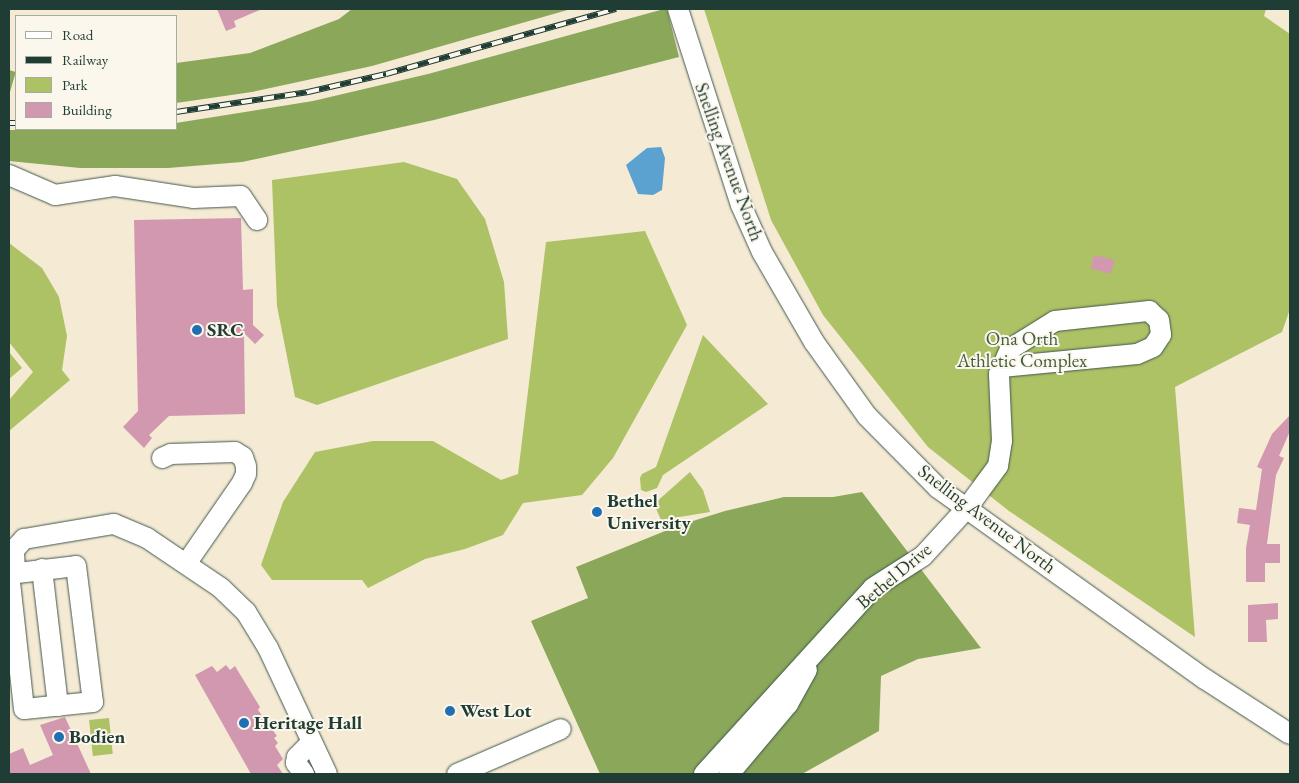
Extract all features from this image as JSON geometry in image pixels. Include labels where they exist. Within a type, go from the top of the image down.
[{"type":"street","name":"Snelling Avenue North","points":[[678,9],[740,205],[787,297],[814,342],[867,416],[938,488],[1206,679],[1290,733]]},
{"type":"street","points":[[9,175],[55,195],[115,186],[194,198],[241,196],[257,220]]},
{"type":"street","points":[[1150,311],[1159,320],[1161,335],[1153,347],[1137,354],[1002,367],[1010,349],[1055,321],[1150,311]]},
{"type":"street","name":"Bethel Drive","points":[[704,774],[873,588],[923,556],[967,508],[998,466],[1002,441],[999,374],[1002,367]]},
{"type":"street","points":[[162,458],[171,454],[235,452],[243,457],[246,466],[246,474],[242,483],[186,564]]},
{"type":"street","points":[[15,571],[14,550],[19,541],[114,524],[147,538],[234,598],[246,612],[268,648],[327,774]]},
{"type":"street","points":[[76,566],[93,702],[24,709],[9,574],[15,571],[76,566]]},
{"type":"street","points":[[42,569],[58,706]]},
{"type":"street","name":"Bethel Drive","points":[[730,774],[788,704],[821,644]]},
{"type":"street","points":[[458,774],[560,729]]},
{"type":"street","points":[[304,774],[296,763],[297,756],[312,742]]},
{"type":"green space","points":[[352,9],[571,9],[372,66],[252,92],[178,103],[178,63],[250,53],[339,19]]},
{"type":"green space","points":[[664,9],[667,9],[679,57],[434,120],[242,162],[168,168],[80,168],[9,161],[9,130],[178,130],[178,123],[313,101],[428,74]]},
{"type":"green space","name":"Ona Orth Athletic Complex","points":[[704,9],[1266,9],[1264,16],[1290,34],[1290,309],[1282,332],[1175,387],[1195,637],[1009,511],[928,447],[823,315],[771,220]]},
{"type":"green space","points":[[9,70],[15,72],[15,74],[9,95]]},
{"type":"green space","points":[[404,162],[457,179],[485,219],[504,282],[508,339],[317,405],[295,397],[277,306],[272,180]]},
{"type":"green space","points":[[645,231],[687,325],[613,458],[582,495],[523,503],[503,535],[465,549],[425,559],[368,588],[362,580],[272,580],[261,565],[283,502],[315,452],[373,441],[433,441],[501,480],[518,474],[546,242]]},
{"type":"green space","points":[[9,243],[42,268],[59,297],[67,336],[62,370],[70,380],[9,431],[9,400],[33,372],[9,342]]},
{"type":"green space","points":[[703,335],[768,404],[663,475],[657,488],[646,492],[641,490],[640,478],[642,474],[656,467]]},
{"type":"green space","points":[[9,352],[22,368],[9,379]]},
{"type":"green space","points":[[690,472],[703,490],[710,512],[661,520],[654,504]]},
{"type":"green space","points":[[862,492],[981,648],[918,659],[881,676],[879,731],[802,774],[600,774],[531,621],[588,598],[576,567],[680,525],[725,511],[784,497],[833,497]]},
{"type":"green space","points":[[109,718],[113,754],[93,756],[89,720]]},
{"type":"water","points":[[661,147],[665,158],[662,190],[653,195],[638,194],[626,165],[647,148]]},
{"type":"building","points":[[217,9],[262,9],[234,21],[236,27],[226,31]]},
{"type":"building","name":"SRC","points":[[241,218],[243,290],[253,289],[253,325],[264,335],[255,344],[244,333],[245,414],[169,416],[149,435],[152,438],[144,448],[123,427],[138,411],[134,220]]},
{"type":"building","points":[[1094,255],[1114,260],[1111,274],[1091,269]]},
{"type":"building","points":[[1290,415],[1290,431],[1279,456],[1284,458],[1276,475],[1267,544],[1280,544],[1280,563],[1265,563],[1265,582],[1246,582],[1246,548],[1250,525],[1237,523],[1239,508],[1256,510],[1262,469],[1257,467],[1272,434]]},
{"type":"building","points":[[1278,603],[1278,619],[1266,620],[1267,642],[1248,642],[1248,605]]},
{"type":"building","name":"Heritage Hall","points":[[226,665],[230,670],[235,666],[260,707],[258,710],[277,736],[274,738],[278,743],[275,746],[283,759],[277,765],[283,774],[251,774],[195,675],[212,666],[217,672]]},
{"type":"building","name":"Bodien","points":[[65,717],[91,774],[9,774],[9,754],[23,748],[30,765],[53,755],[40,725]]},
{"type":"railway","points":[[178,112],[308,92],[386,74],[616,9]]},
{"type":"railway","points":[[9,123],[15,123]]},
{"type":"place","name":"SRC","points":[[197,330]]},
{"type":"place","name":"Bethel University","points":[[597,512]]},
{"type":"place","name":"West Lot","points":[[450,711]]},
{"type":"place","name":"Heritage Hall","points":[[244,723]]},
{"type":"place","name":"Bodien","points":[[59,737]]}]
